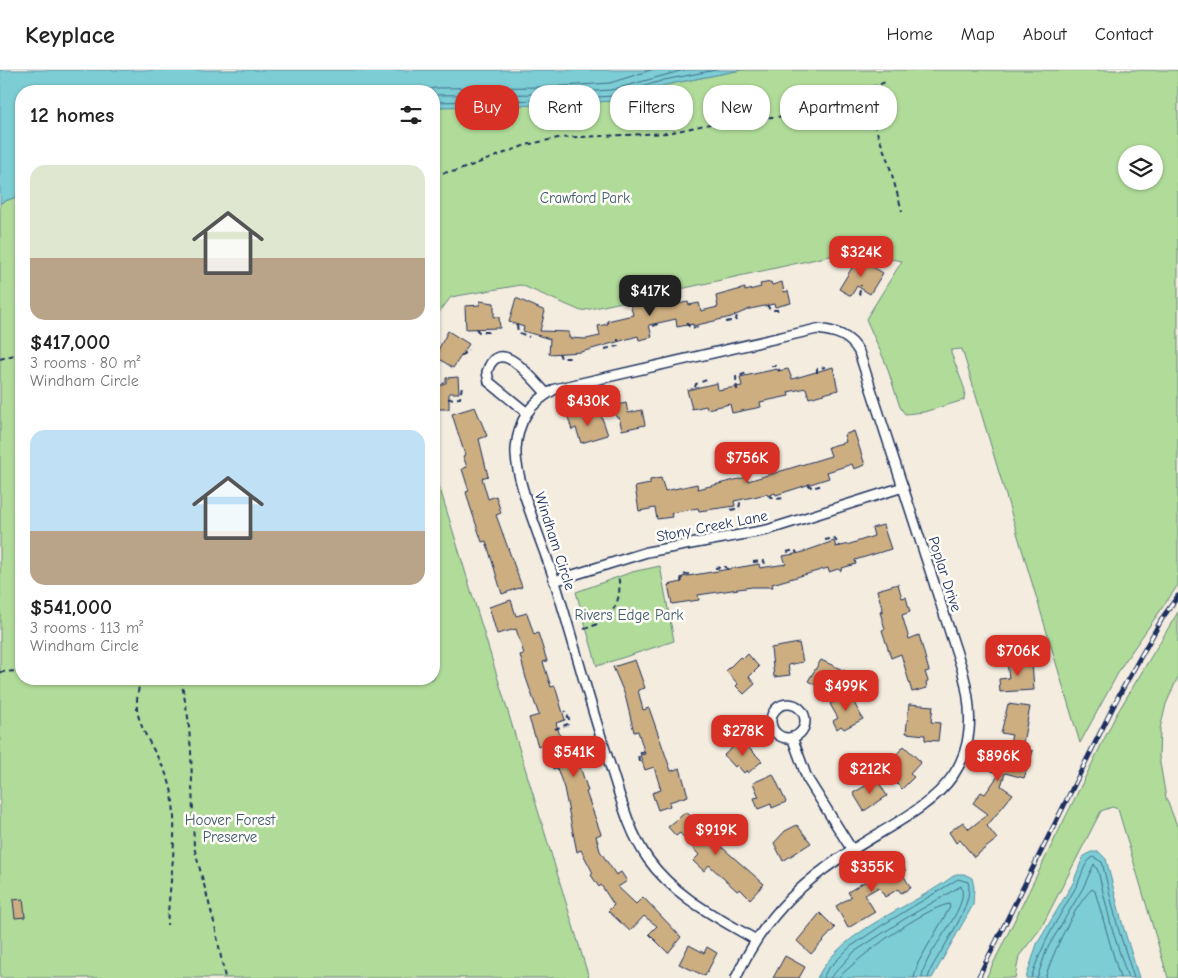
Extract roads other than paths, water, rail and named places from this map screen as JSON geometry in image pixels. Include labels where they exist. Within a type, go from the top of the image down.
[{"type":"street","name":"Poplar Drive","points":[[547,394],[573,383],[807,330],[831,331],[850,339],[859,352],[962,669],[970,706],[970,724],[966,747],[959,766],[939,794],[915,813],[852,850],[800,888],[756,940],[736,978]]},
{"type":"street","points":[[502,357],[512,358],[547,394],[526,412],[490,382],[487,372],[492,363],[502,357]]},
{"type":"street","name":"Windham Circle","points":[[526,412],[517,438],[517,465],[554,580],[595,721],[627,818],[648,858],[690,901],[756,940]]},
{"type":"street","name":"Stony Creek Lane","points":[[554,580],[647,552],[767,530],[903,487]]},
{"type":"street","points":[[792,737],[807,778],[852,850]]},
{"type":"water","points":[[0,70],[741,70],[665,85],[610,85],[610,101],[600,102],[600,85],[529,85],[529,105],[519,106],[519,85],[455,85],[455,107],[440,107],[440,85],[15,85],[15,197],[0,203]]},
{"type":"water","points":[[1091,852],[1099,852],[1106,859],[1123,926],[1139,978],[1026,978],[1037,944],[1073,883],[1083,857]]},
{"type":"water","points":[[956,874],[964,874],[972,878],[974,887],[973,905],[932,978],[817,978],[828,961],[843,945]]},
{"type":"railway","points":[[978,978],[1118,697],[1163,617],[1178,596]]},
{"type":"park label","name":"Crawford Park","points":[[585,198]]},
{"type":"park label","name":"Rivers Edge Park","points":[[629,615]]},
{"type":"park label","name":"Hoover Forest Preserve","points":[[230,828]]}]
